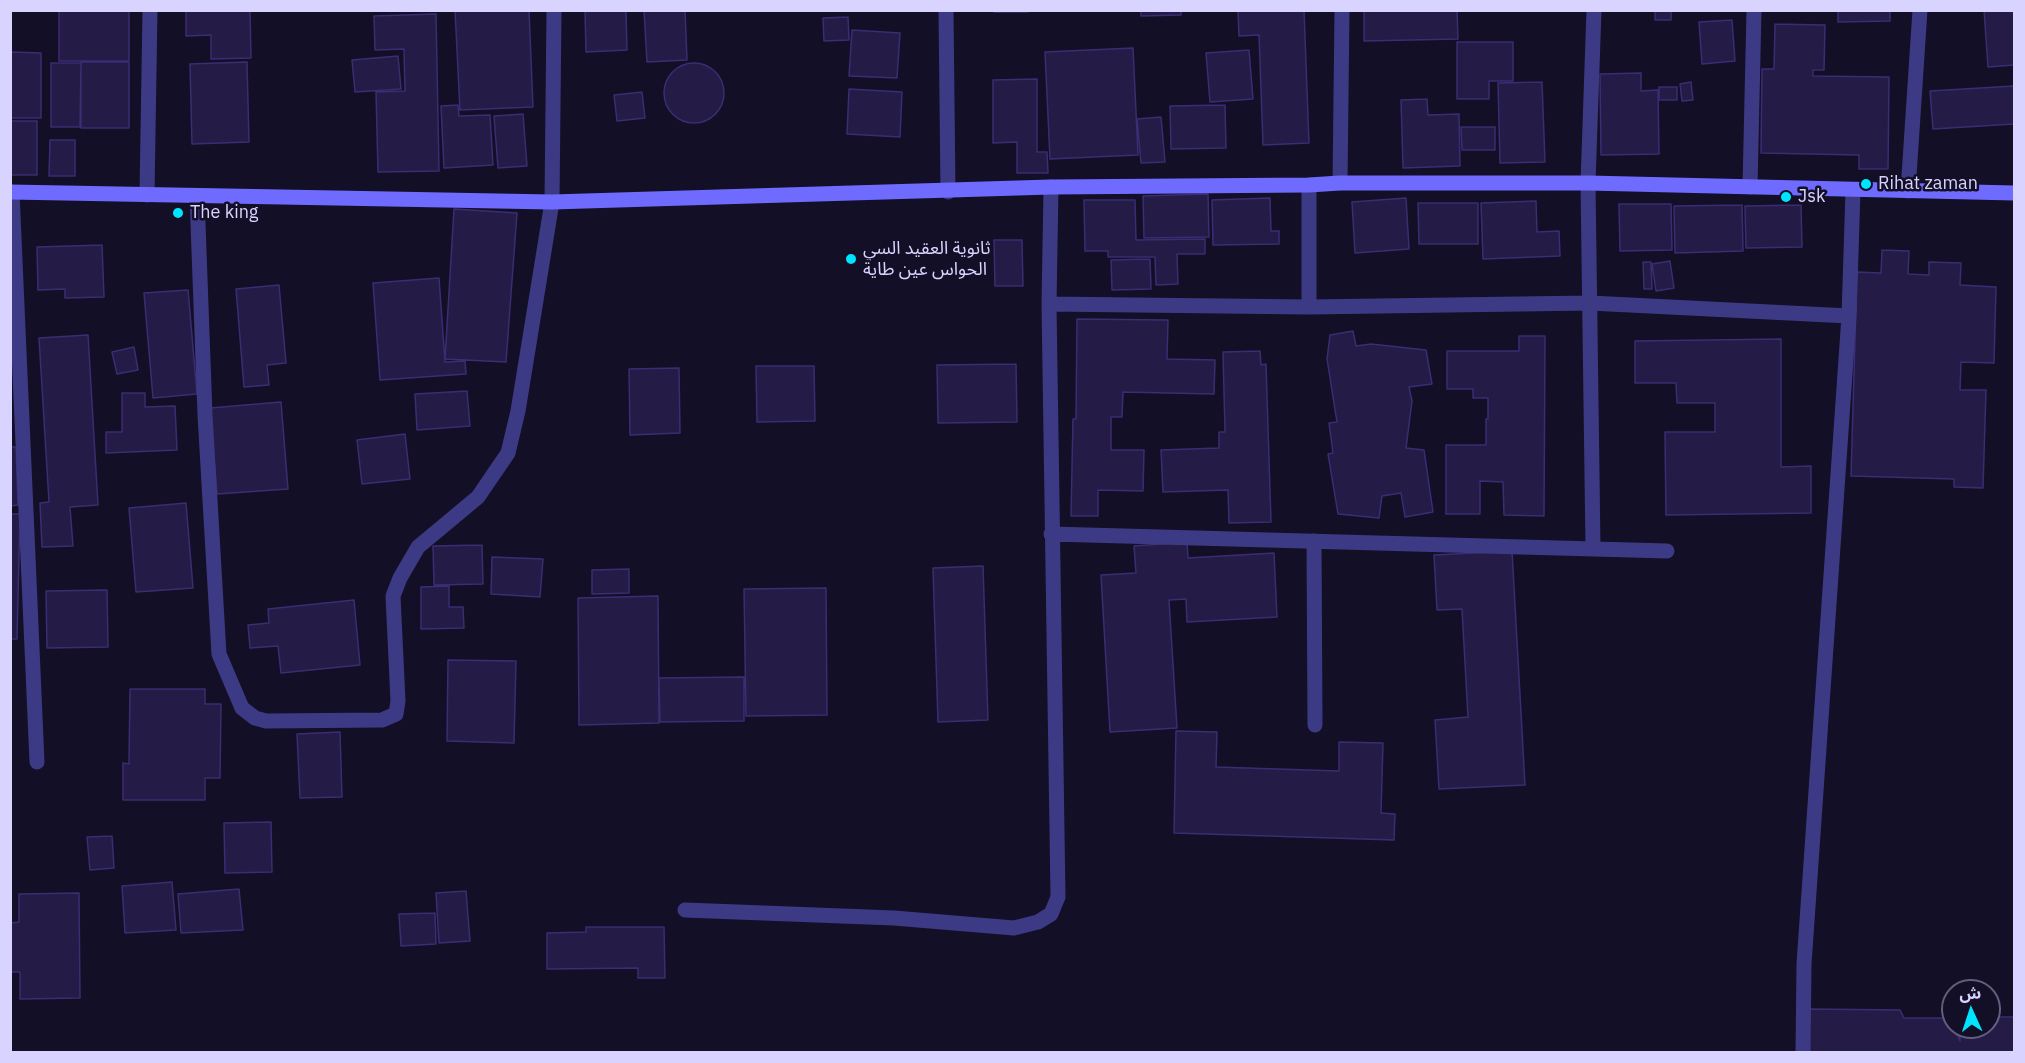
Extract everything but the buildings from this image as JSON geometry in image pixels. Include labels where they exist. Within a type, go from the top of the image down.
[{"type":"main road","points":[[11,192],[552,202],[948,192],[1051,187],[1341,183],[1588,183],[2014,193]]},
{"type":"street","points":[[147,195],[150,10]]},
{"type":"street","points":[[197,196],[205,415],[219,654],[242,708],[255,718],[266,721],[382,720],[396,714],[398,701],[393,596],[418,547],[478,497],[508,453],[518,411],[552,202],[554,10]]},
{"type":"street","points":[[946,10],[948,192]]},
{"type":"street","points":[[1341,183],[1342,10]]},
{"type":"street","points":[[1593,548],[1588,183],[1594,10]]},
{"type":"street","points":[[1750,187],[1754,10]]},
{"type":"street","points":[[1908,191],[1920,10]]},
{"type":"street","points":[[1309,185],[1309,307]]},
{"type":"street","points":[[685,910],[894,918],[1014,928],[1038,922],[1051,914],[1058,897],[1051,534],[1049,304],[1051,187]]},
{"type":"street","points":[[1803,1053],[1804,964],[1849,316],[1853,190]]},
{"type":"street","points":[[11,192],[37,762]]},
{"type":"street","points":[[1049,304],[1309,307],[1590,303],[1849,316]]},
{"type":"street","points":[[1051,534],[1667,551]]},
{"type":"street","points":[[1314,541],[1315,725]]},
{"type":"place","name":"Rihat zaman","points":[[1866,184]]},
{"type":"place","name":"Jsk","points":[[1786,197]]},
{"type":"place","name":"The king","points":[[178,213]]},
{"type":"place","name":"ثانوية العقيد السي الحواس عين طاية","points":[[851,259]]}]
